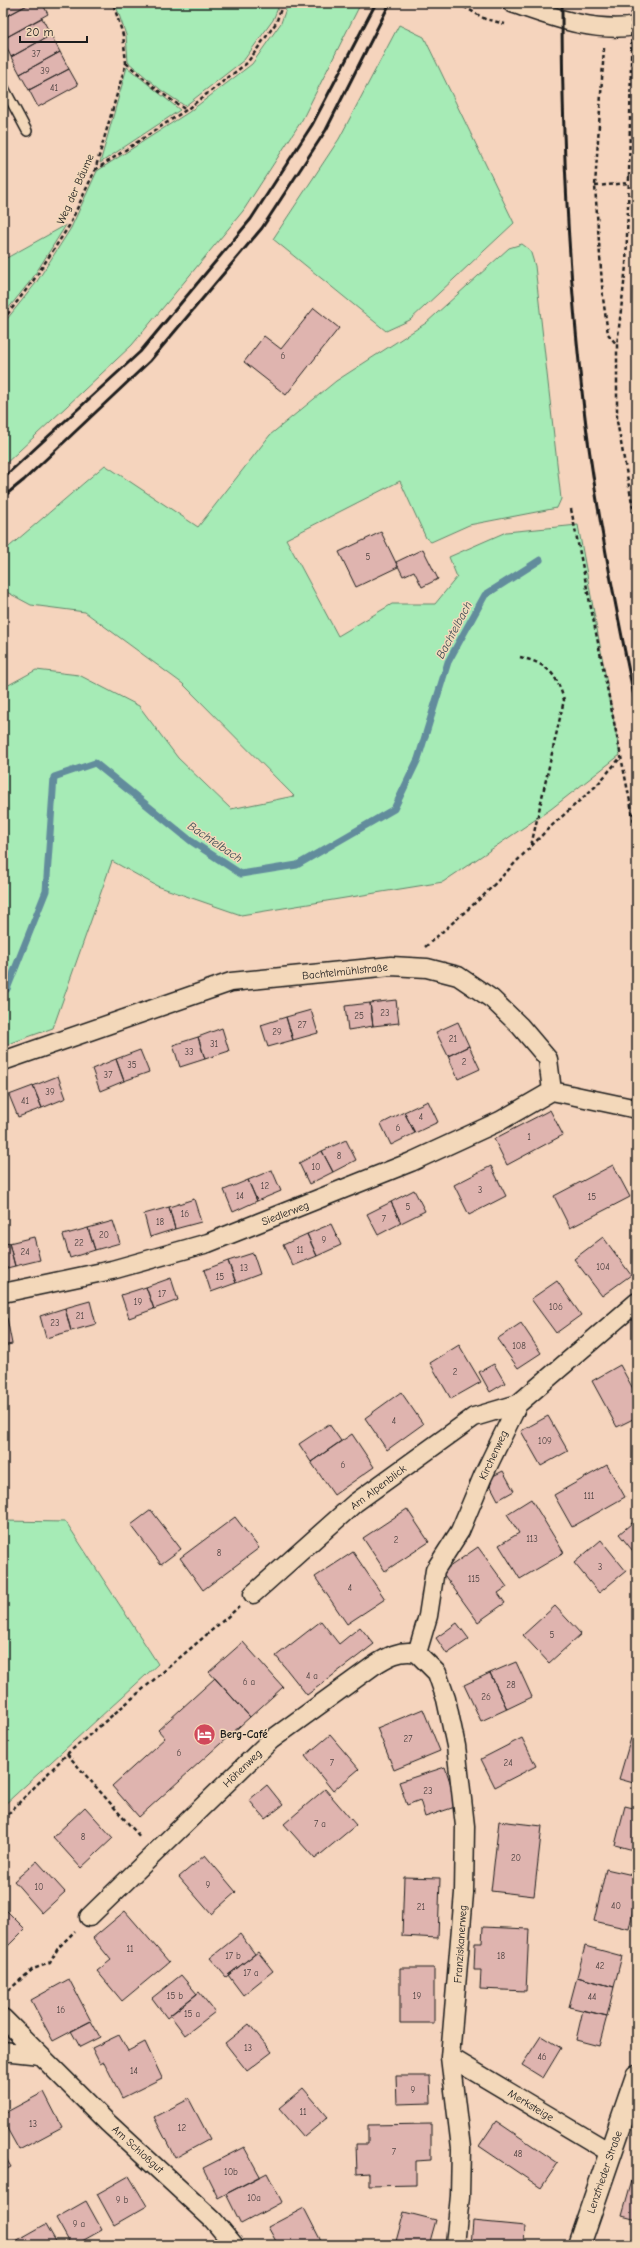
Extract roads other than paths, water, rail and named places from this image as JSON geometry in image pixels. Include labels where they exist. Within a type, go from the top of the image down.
[{"type":"street","points":[[512,3],[583,26],[621,29],[637,26]]},
{"type":"street","name":"Bachtelmühlstraße","points":[[3,1061],[231,982],[391,966],[428,968],[458,976],[492,999],[520,1026],[548,1059],[552,1091]]},
{"type":"street","points":[[552,1091],[637,1109]]},
{"type":"street","name":"Siedlerweg","points":[[3,1293],[112,1270],[208,1242],[411,1162],[500,1121],[552,1091]]},
{"type":"street","name":"Kirchenweg","points":[[417,1653],[428,1616],[435,1570],[460,1531],[483,1476],[518,1404],[637,1302]]},
{"type":"street","name":"Am Alpenblick","points":[[253,1594],[362,1498],[474,1417],[518,1404]]},
{"type":"street","name":"Höhenweg","points":[[89,1917],[271,1740],[389,1656],[406,1650],[417,1653]]},
{"type":"street","name":"Franziskanerweg","points":[[417,1653],[437,1674],[446,1699],[456,1746],[465,1826],[464,1892],[450,2057],[461,2148],[460,2196],[455,2245]]},
{"type":"street","name":"Am Schloßgut","points":[[3,2018],[108,2123],[213,2220],[234,2245]]},
{"type":"street","points":[[3,2051],[40,2055]]},
{"type":"street","name":"Merksteige","points":[[450,2057],[611,2153]]},
{"type":"street","name":"Lenzfrieder Straße","points":[[580,2245],[637,2076]]},
{"type":"lane","points":[[3,86],[27,131]]},
{"type":"waterway","name":"Bachtelbach","points":[[3,991],[7,989],[46,891],[54,777],[95,763],[191,841],[241,874],[297,865],[394,809],[418,759],[448,662],[485,595],[540,560]]},
{"type":"railway","points":[[3,478],[140,352],[251,219],[312,125],[376,3]]},
{"type":"railway","points":[[3,497],[24,480],[150,361],[262,228],[326,130],[390,3]]},
{"type":"railway","points":[[562,3],[566,188],[575,326],[590,457],[612,585],[637,711]]},
{"type":"place","name":"Berg-Café","points":[[205,1734]]}]
